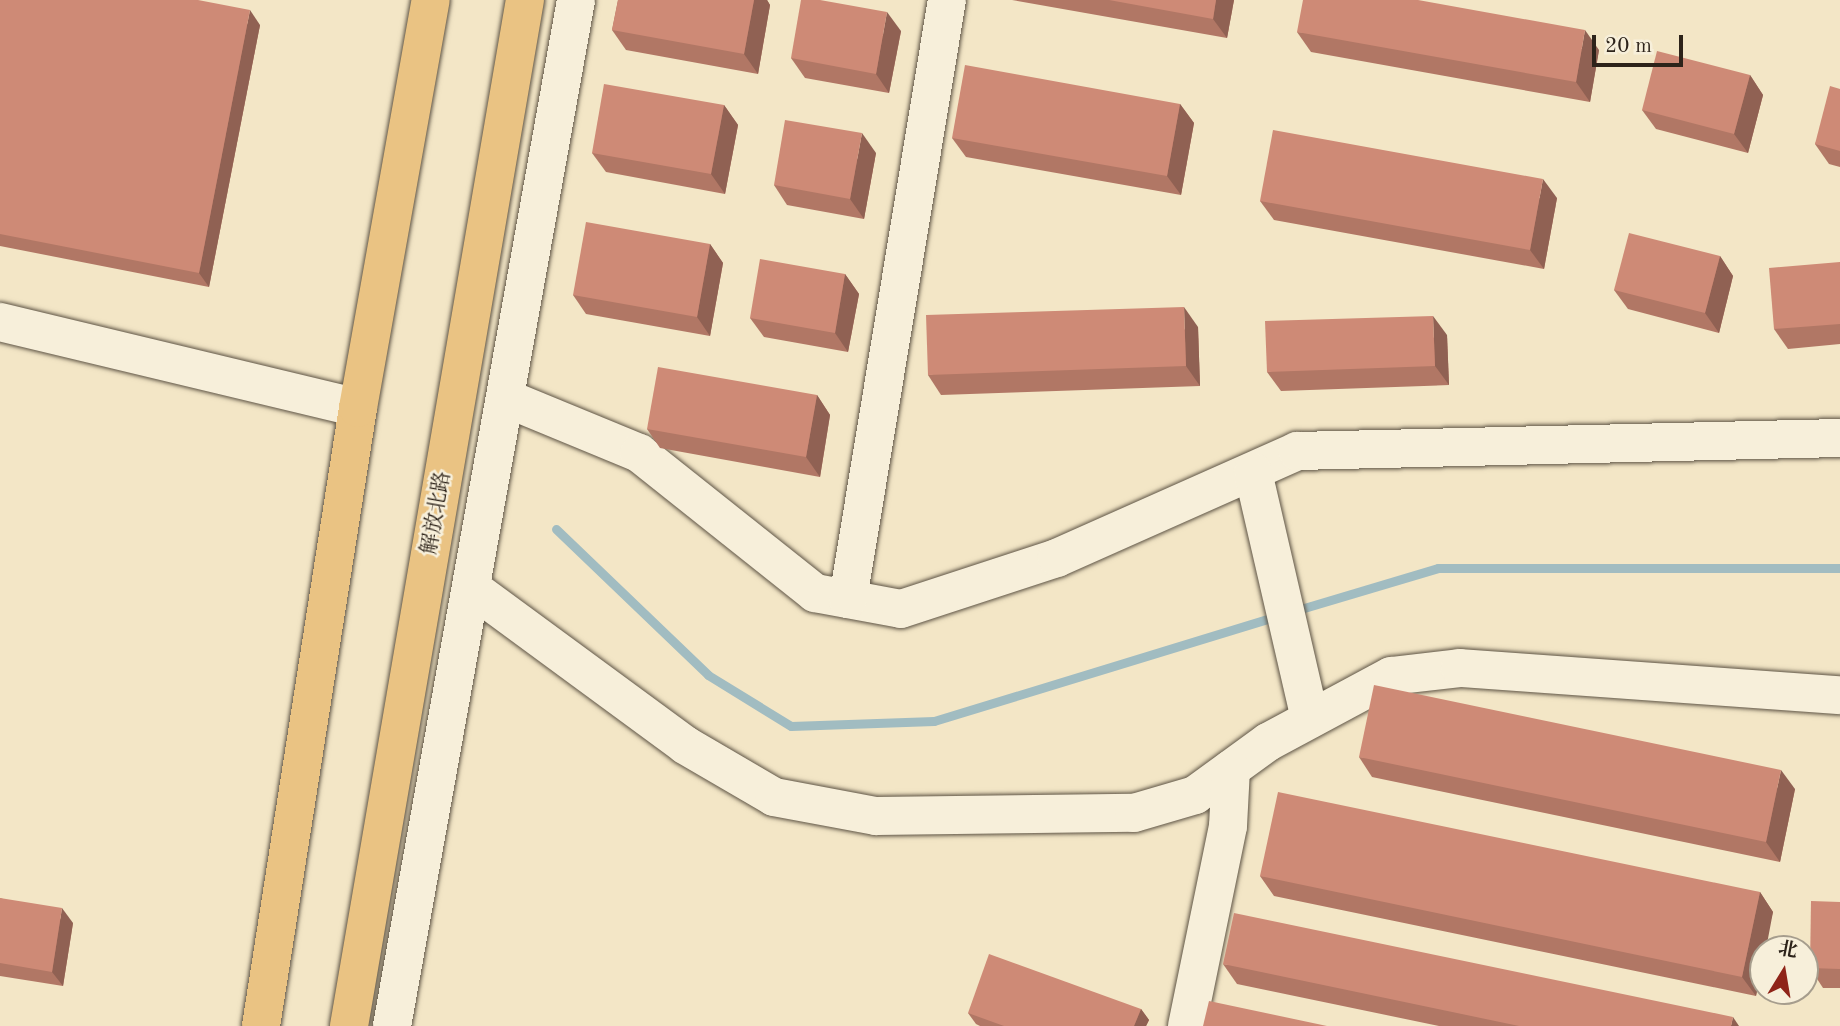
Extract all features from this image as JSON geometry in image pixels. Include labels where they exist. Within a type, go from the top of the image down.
[{"type":"main road","points":[[261,1026],[358,408],[431,0]]},
{"type":"main road","name":"解放北路","points":[[349,1026],[525,0]]},
{"type":"street","points":[[392,1026],[508,399],[576,0]]},
{"type":"street","points":[[848,599],[947,0]]},
{"type":"street","points":[[0,322],[358,408]]},
{"type":"street","points":[[508,399],[639,453],[815,593],[901,609],[1057,558],[1297,451],[1840,439]]},
{"type":"street","points":[[1253,472],[1310,719]]},
{"type":"street","points":[[473,589],[685,745],[774,797],[876,816],[988,817],[1134,813],[1195,795],[1310,719],[1391,676],[1460,668],[1840,695]]},
{"type":"street","points":[[1187,1026],[1227,827],[1231,769]]},
{"type":"building","points":[[0,0],[198,0],[250,10],[199,273],[0,234]]},
{"type":"building","points":[[618,0],[754,0],[744,54],[612,30]]},
{"type":"building","points":[[801,0],[820,0],[887,12],[876,74],[791,58]]},
{"type":"building","points":[[1109,0],[1216,0],[1213,19]]},
{"type":"building","points":[[1303,0],[1418,0],[1585,30],[1576,82],[1297,32]]},
{"type":"building","points":[[1657,51],[1750,75],[1734,134],[1642,110]]},
{"type":"building","points":[[965,65],[1180,104],[1167,176],[952,138]]},
{"type":"building","points":[[604,84],[724,105],[711,174],[592,153]]},
{"type":"building","points":[[1830,86],[1840,89],[1840,151],[1815,144]]},
{"type":"building","points":[[785,120],[862,133],[850,199],[774,185]]},
{"type":"building","points":[[1273,130],[1543,179],[1530,250],[1260,201]]},
{"type":"building","points":[[586,222],[710,244],[697,317],[573,295]]},
{"type":"building","points":[[1629,233],[1720,256],[1705,313],[1614,290]]},
{"type":"building","points":[[760,259],[845,274],[835,333],[750,318]]},
{"type":"building","points":[[1840,262],[1840,324],[1774,329],[1769,268]]},
{"type":"building","points":[[1184,307],[1186,366],[928,375],[926,315]]},
{"type":"building","points":[[1433,316],[1435,366],[1267,372],[1265,321]]},
{"type":"building","points":[[658,367],[817,395],[806,457],[647,429]]},
{"type":"building","points":[[1374,685],[1781,770],[1766,842],[1359,757]]},
{"type":"building","points":[[1278,792],[1760,892],[1742,977],[1260,876]]},
{"type":"building","points":[[0,898],[62,908],[52,972],[0,963]]},
{"type":"building","points":[[1811,901],[1840,902],[1840,969],[1819,968],[1819,935],[1810,935]]},
{"type":"building","points":[[1234,913],[1733,1017],[1731,1026],[1519,1026],[1223,964]]},
{"type":"building","points":[[989,954],[1141,1009],[1134,1026],[1004,1026],[968,1013]]},
{"type":"building","points":[[1209,1001],[1327,1026],[1203,1026]]},
{"type":"waterway","points":[[556,529],[708,675],[791,726],[934,721],[1278,616]]},
{"type":"waterway","points":[[1294,611],[1438,568],[1840,568]]}]
